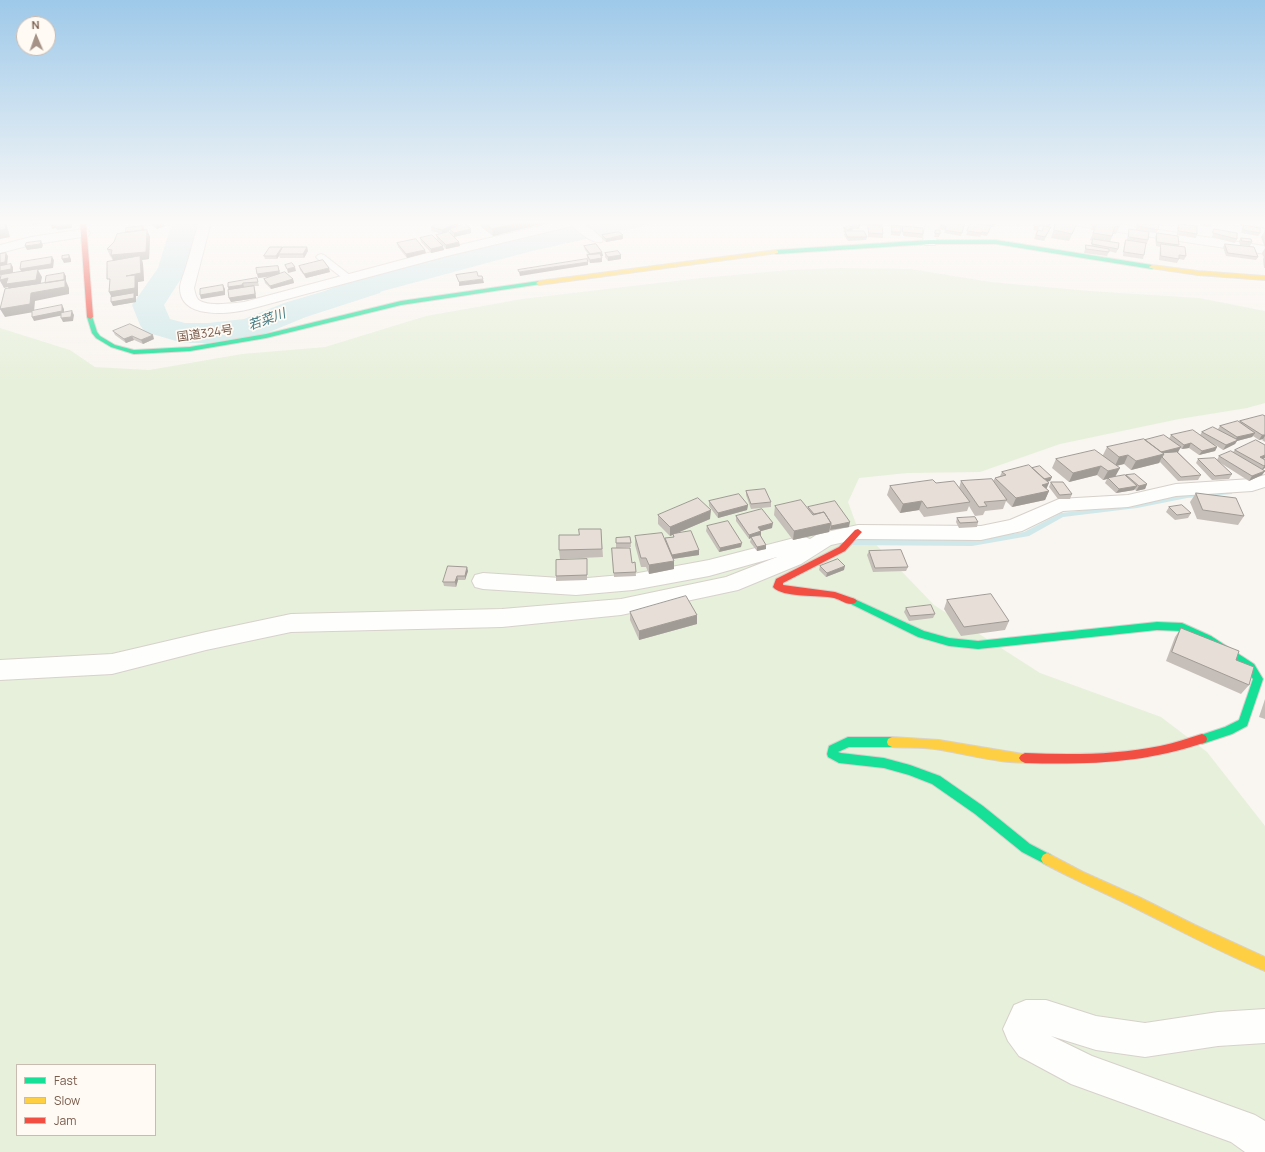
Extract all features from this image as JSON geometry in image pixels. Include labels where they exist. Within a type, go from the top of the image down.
[{"type":"main road","name":"国道324号","points":[[87,276],[90,322],[98,337],[134,352],[150,352],[212,346],[330,321],[401,303],[462,293],[592,276]]},
{"type":"main road","name":"国道324号","points":[[1235,276],[1265,278]]},
{"type":"main road","points":[[858,532],[842,549],[780,581],[778,587],[785,590],[835,594],[858,603],[921,634],[956,643],[978,645],[1157,626],[1182,627],[1208,639],[1250,668],[1258,679],[1243,723],[1228,731],[1161,751],[1125,756],[1047,759],[1007,757],[939,745],[873,740],[848,742],[833,748],[832,754],[839,758],[884,763],[910,770],[936,780],[980,810],[1026,848],[1079,876],[1137,902],[1190,930],[1265,964]]},
{"type":"street","points":[[191,276],[187,288],[190,300],[196,305],[210,308],[245,306],[357,276]]},
{"type":"street","points":[[483,581],[576,587],[633,582],[709,568],[805,542],[858,532],[981,533],[1015,526],[1059,505],[1128,501],[1176,490],[1252,485],[1265,481]]},
{"type":"street","points":[[0,670],[112,664],[206,641],[291,623],[502,618],[620,607],[730,584],[793,559],[825,539]]},
{"type":"street","points":[[1265,1026],[1218,1028],[1145,1040],[1096,1032],[1046,1017],[1026,1017],[1020,1029],[1031,1044],[1084,1071],[1242,1128],[1265,1143]]},
{"type":"green space","points":[[725,276],[953,276],[991,282],[1090,291],[1199,298],[1265,311],[1265,403],[1247,408],[1179,419],[1060,444],[980,472],[907,473],[859,478],[848,502],[856,524],[934,605],[1040,673],[1161,717],[1207,752],[1265,826],[1265,1152],[0,1152],[0,328],[70,350],[95,367],[149,370],[242,354],[325,347],[426,316],[522,299]]},
{"type":"water","points":[[368,276],[440,276],[312,310],[301,301],[349,281]]},
{"type":"building","points":[[1,276],[37,276],[36,280],[6,284],[8,278],[0,280]]},
{"type":"building","points":[[46,276],[64,276],[64,280],[45,283]]},
{"type":"building","points":[[107,276],[135,276],[135,288],[109,292],[110,279],[107,279]]},
{"type":"building","points":[[274,276],[289,276],[293,279],[270,286],[264,279]]},
{"type":"building","points":[[456,276],[482,276],[483,279],[459,282]]},
{"type":"building","points":[[257,278],[258,282],[243,283],[242,285],[228,287],[228,283]]},
{"type":"building","points":[[65,280],[65,287],[31,293],[30,304],[0,309],[5,289]]},
{"type":"building","points":[[223,285],[224,291],[200,295],[200,289]]},
{"type":"building","points":[[254,286],[255,294],[229,298],[228,290]]},
{"type":"building","points":[[134,293],[134,298],[111,302],[111,297]]},
{"type":"building","points":[[62,305],[62,311],[32,317],[32,311]]},
{"type":"building","points":[[72,311],[71,317],[61,318],[61,313]]},
{"type":"building","points":[[130,324],[153,335],[141,340],[132,336],[124,339],[113,331]]},
{"type":"building","points":[[1263,415],[1265,416],[1265,435],[1262,435],[1240,421]]},
{"type":"building","points":[[1238,421],[1255,433],[1237,437],[1220,426]]},
{"type":"building","points":[[1213,427],[1238,440],[1226,445],[1202,432]]},
{"type":"building","points":[[1193,430],[1217,447],[1202,451],[1191,443],[1184,445],[1171,435]]},
{"type":"building","points":[[1164,435],[1181,447],[1161,452],[1145,440]]},
{"type":"building","points":[[1144,439],[1164,454],[1136,461],[1128,455],[1119,457],[1107,447]]},
{"type":"building","points":[[1256,440],[1265,445],[1265,455],[1260,457],[1265,460],[1264,466],[1235,450]]},
{"type":"building","points":[[1095,450],[1120,468],[1108,471],[1101,466],[1073,473],[1056,459]]},
{"type":"building","points":[[1231,451],[1265,471],[1252,476],[1219,456]]},
{"type":"building","points":[[1177,452],[1201,475],[1181,477],[1162,457],[1164,454],[1163,453]]},
{"type":"building","points":[[1215,458],[1232,474],[1215,476],[1198,459]]},
{"type":"building","points":[[1029,465],[1049,483],[1042,485],[1049,491],[1016,498],[995,478],[1006,475],[1002,472]]},
{"type":"building","points":[[1040,466],[1052,477],[1044,479],[1032,468]]},
{"type":"building","points":[[1135,474],[1147,484],[1139,486],[1126,475]]},
{"type":"building","points":[[1125,475],[1137,486],[1119,489],[1108,478]]},
{"type":"building","points":[[992,479],[1007,500],[984,502],[987,506],[979,507],[961,481]]},
{"type":"building","points":[[933,480],[936,483],[954,481],[970,502],[927,508],[922,501],[903,504],[890,486]]},
{"type":"building","points":[[1051,482],[1063,482],[1072,494],[1060,495]]},
{"type":"building","points":[[765,489],[771,502],[751,504],[746,491]]},
{"type":"building","points":[[1196,493],[1236,498],[1244,516],[1203,510]]},
{"type":"building","points":[[739,494],[748,505],[718,513],[709,501]]},
{"type":"building","points":[[698,498],[711,510],[670,527],[658,515]]},
{"type":"building","points":[[801,500],[813,515],[824,512],[831,523],[794,531],[775,506]]},
{"type":"building","points":[[835,501],[850,522],[831,526],[831,523],[824,512],[814,514],[808,507]]},
{"type":"building","points":[[1182,505],[1191,513],[1177,515],[1169,507]]},
{"type":"building","points":[[762,509],[773,523],[758,527],[761,531],[749,535],[736,516]]},
{"type":"building","points":[[975,517],[978,522],[960,523],[957,518]]},
{"type":"building","points":[[728,521],[742,543],[720,548],[707,526]]},
{"type":"building","points":[[579,529],[601,529],[602,549],[559,550],[559,535],[579,535]]},
{"type":"building","points":[[691,531],[699,550],[672,555],[665,538],[674,537],[673,534]]},
{"type":"building","points":[[662,533],[674,561],[649,565],[646,558],[641,558],[635,536]]},
{"type":"building","points":[[760,535],[766,545],[757,547],[751,537]]},
{"type":"building","points":[[630,537],[631,543],[616,543],[616,538]]},
{"type":"building","points":[[612,548],[630,548],[632,563],[635,562],[636,572],[614,573]]},
{"type":"building","points":[[901,550],[908,567],[875,568],[869,551]]},
{"type":"building","points":[[587,559],[587,575],[556,576],[556,560]]},
{"type":"building","points":[[838,559],[845,566],[827,573],[820,566]]},
{"type":"building","points":[[448,566],[467,567],[465,576],[457,576],[455,582],[443,582]]},
{"type":"building","points":[[991,594],[1009,621],[964,627],[947,600]]},
{"type":"building","points":[[686,596],[697,615],[639,631],[630,612]]},
{"type":"building","points":[[931,605],[935,614],[910,616],[906,608]]},
{"type":"building","points":[[1181,628],[1239,651],[1236,660],[1254,667],[1249,685],[1172,652]]},
{"type":"waterway","name":"若菜川","points":[[168,276],[148,305],[156,325],[183,333],[208,333],[250,328],[295,310],[369,287]]},
{"type":"waterway","points":[[850,542],[972,543],[1026,534],[1061,515],[1137,506],[1187,496],[1229,492]]},
{"type":"traffic: fast","points":[[90,317],[94,332],[98,337],[113,346],[134,352],[190,349],[266,336],[401,303],[539,283]]},
{"type":"traffic: fast","points":[[852,601],[921,634],[949,642],[978,645],[1157,626],[1182,627],[1208,639],[1250,667],[1258,679],[1243,723],[1228,731],[1202,739]]},
{"type":"traffic: fast","points":[[892,742],[848,742],[833,749],[832,754],[839,758],[884,763],[910,770],[936,780],[979,810],[1026,848],[1047,859]]},
{"type":"traffic: slow","points":[[539,283],[594,276]]},
{"type":"traffic: slow","points":[[1235,276],[1265,278]]},
{"type":"traffic: slow","points":[[892,742],[939,745],[1007,757],[1025,758]]},
{"type":"traffic: slow","points":[[1047,859],[1079,876],[1137,902],[1190,930],[1265,964]]},
{"type":"traffic: jam","points":[[87,276],[90,317]]},
{"type":"traffic: jam","points":[[852,601],[835,595],[785,590],[778,587],[779,581],[842,549],[858,532]]},
{"type":"traffic: jam","points":[[1025,758],[1075,759],[1127,756],[1160,751],[1202,739]]}]
